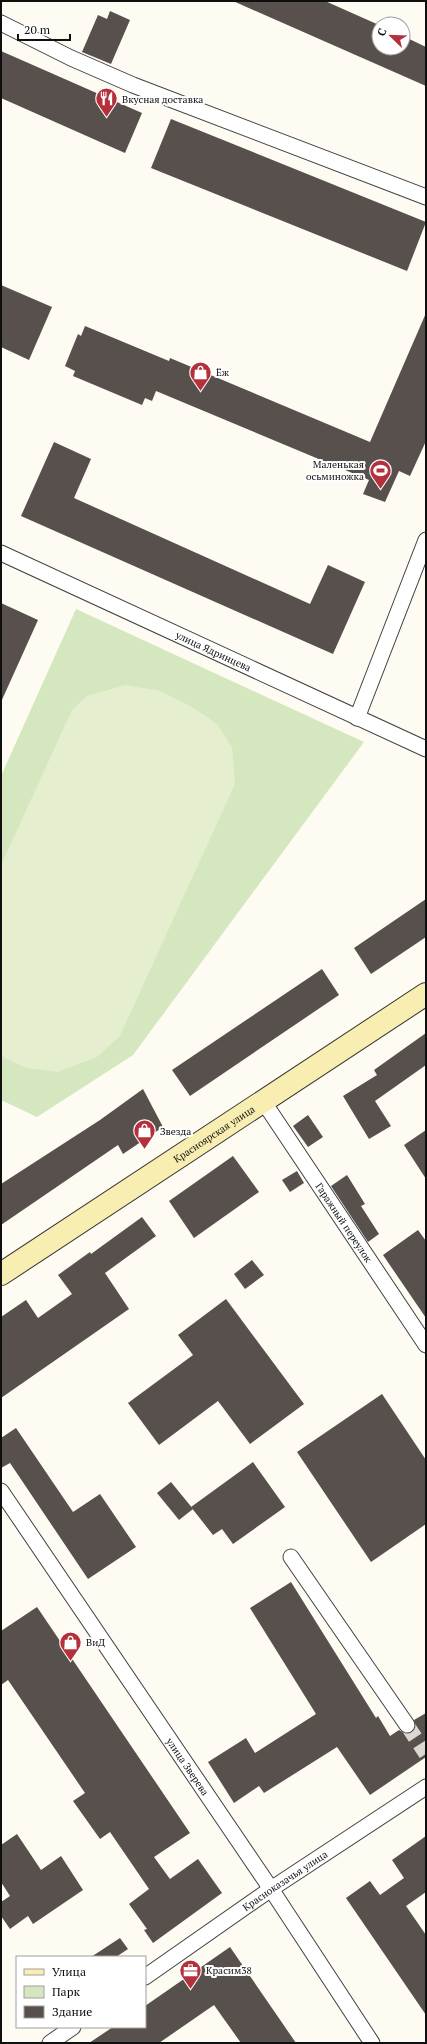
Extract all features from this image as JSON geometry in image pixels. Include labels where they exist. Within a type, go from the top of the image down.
[{"type":"street","points":[[1,22],[71,58],[133,85],[426,197]]},
{"type":"street","points":[[357,718],[426,540]]},
{"type":"street","name":"улица Ядринцева","points":[[1,553],[426,749]]},
{"type":"street","name":"Красноярская улица","points":[[1,1274],[204,1142],[263,1101],[426,994]]},
{"type":"street","name":"Гаражный переулок","points":[[263,1101],[426,1345]]},
{"type":"street","name":"улица Зверева","points":[[1,1491],[270,1889],[372,2043]]},
{"type":"street","points":[[291,1557],[407,1725]]},
{"type":"street","name":"Красноказачья улица","points":[[146,1976],[270,1889],[426,1787]]},
{"type":"street","points":[[50,2043],[72,2028]]},
{"type":"green space","points":[[76,609],[364,742],[133,1055],[37,1117],[1,1100],[1,776]]},
{"type":"green space","points":[[125,685],[160,691],[192,707],[217,724],[232,747],[235,784],[120,1036],[97,1057],[58,1072],[26,1068],[1,1056],[1,865],[72,710],[87,696]]},
{"type":"building","points":[[233,1],[325,1],[371,21],[371,56],[411,56],[411,40],[426,47],[426,86]]},
{"type":"building","points":[[110,11],[130,20],[111,64],[82,52],[98,15],[107,19]]},
{"type":"building","points":[[1,51],[142,113],[125,153],[1,98]]},
{"type":"building","points":[[171,119],[426,222],[407,271],[151,168]]},
{"type":"building","points":[[1,285],[52,307],[29,360],[1,347]]},
{"type":"building","points":[[426,313],[426,441],[410,476],[399,471],[385,502],[363,494],[369,480],[156,391],[152,401],[145,398],[142,405],[73,376],[75,371],[65,366],[78,334],[81,336],[85,326],[169,361],[170,358],[370,442]]},
{"type":"building","points":[[54,442],[91,459],[74,498],[310,604],[328,565],[365,582],[333,654],[21,516]]},
{"type":"building","points":[[1,603],[38,620],[1,702]]},
{"type":"building","points":[[426,899],[426,937],[371,974],[354,948]]},
{"type":"building","points":[[322,969],[339,995],[190,1096],[172,1070]]},
{"type":"building","points":[[426,1033],[426,1065],[375,1101],[391,1126],[369,1139],[343,1096],[377,1075],[374,1070]]},
{"type":"building","points":[[143,1089],[163,1127],[123,1154],[118,1145],[1,1225],[1,1184],[100,1120]]},
{"type":"building","points":[[308,1115],[323,1137],[308,1147],[293,1126]]},
{"type":"building","points":[[426,1130],[426,1179],[404,1145]]},
{"type":"building","points":[[233,1156],[259,1192],[194,1238],[169,1201]]},
{"type":"building","points":[[297,1171],[304,1183],[290,1192],[282,1180]]},
{"type":"building","points":[[347,1175],[365,1204],[361,1206],[379,1234],[368,1242],[331,1186]]},
{"type":"building","points":[[142,1217],[156,1236],[105,1273],[129,1309],[1,1398],[1,1317],[26,1300],[38,1318],[72,1294],[58,1275],[90,1252],[91,1254]]},
{"type":"building","points":[[418,1230],[426,1241],[426,1318],[383,1255]]},
{"type":"building","points":[[252,1260],[264,1275],[245,1289],[234,1274]]},
{"type":"building","points":[[226,1299],[304,1404],[250,1444],[218,1401],[159,1445],[128,1403],[193,1355],[178,1335]]},
{"type":"building","points":[[382,1394],[426,1460],[426,1524],[371,1562],[297,1452]]},
{"type":"building","points":[[16,1428],[73,1512],[100,1494],[136,1547],[88,1579],[10,1463],[1,1468],[1,1438]]},
{"type":"building","points":[[253,1462],[285,1507],[233,1544],[222,1529],[213,1535],[191,1507]]},
{"type":"building","points":[[171,1482],[193,1509],[179,1520],[157,1493]]},
{"type":"building","points":[[291,1582],[376,1718],[378,1716],[390,1736],[399,1730],[404,1733],[412,1733],[415,1728],[414,1720],[426,1713],[426,1757],[370,1795],[337,1747],[264,1793],[259,1786],[234,1803],[208,1762],[246,1738],[255,1753],[316,1714],[250,1608]]},
{"type":"building","points":[[37,1607],[190,1833],[154,1857],[170,1879],[198,1859],[222,1893],[153,1943],[144,1930],[147,1929],[129,1904],[149,1889],[110,1832],[100,1839],[73,1801],[85,1793],[8,1680],[1,1685],[1,1631]]},
{"type":"building","points":[[17,1834],[41,1870],[61,1856],[83,1890],[33,1924],[28,1916],[10,1929],[1,1916],[1,1902],[10,1896],[1,1882],[1,1845]]},
{"type":"building","points":[[426,1836],[426,1892],[406,1906],[426,1935],[426,2015],[346,1898],[370,1881],[380,1895],[404,1878],[392,1860]]},
{"type":"building","points":[[120,1938],[128,1949],[118,1956],[93,1956]]},
{"type":"building","points":[[230,1947],[296,2043],[241,2043],[214,2005],[159,2043],[89,2043],[112,2028],[146,2028],[146,2005]]},
{"type":"tunnel","points":[[407,1725],[426,1754]]},
{"type":"place","name":"Вкусная доставка","points":[[106,118]]},
{"type":"place","name":"Ёж","points":[[200,392]]},
{"type":"place","name":"Маленькая осьминожка","points":[[380,490]]},
{"type":"place","name":"Звезда","points":[[144,1150]]},
{"type":"place","name":"ВиД","points":[[70,1662]]},
{"type":"place","name":"Красим38","points":[[191,1990]]}]
